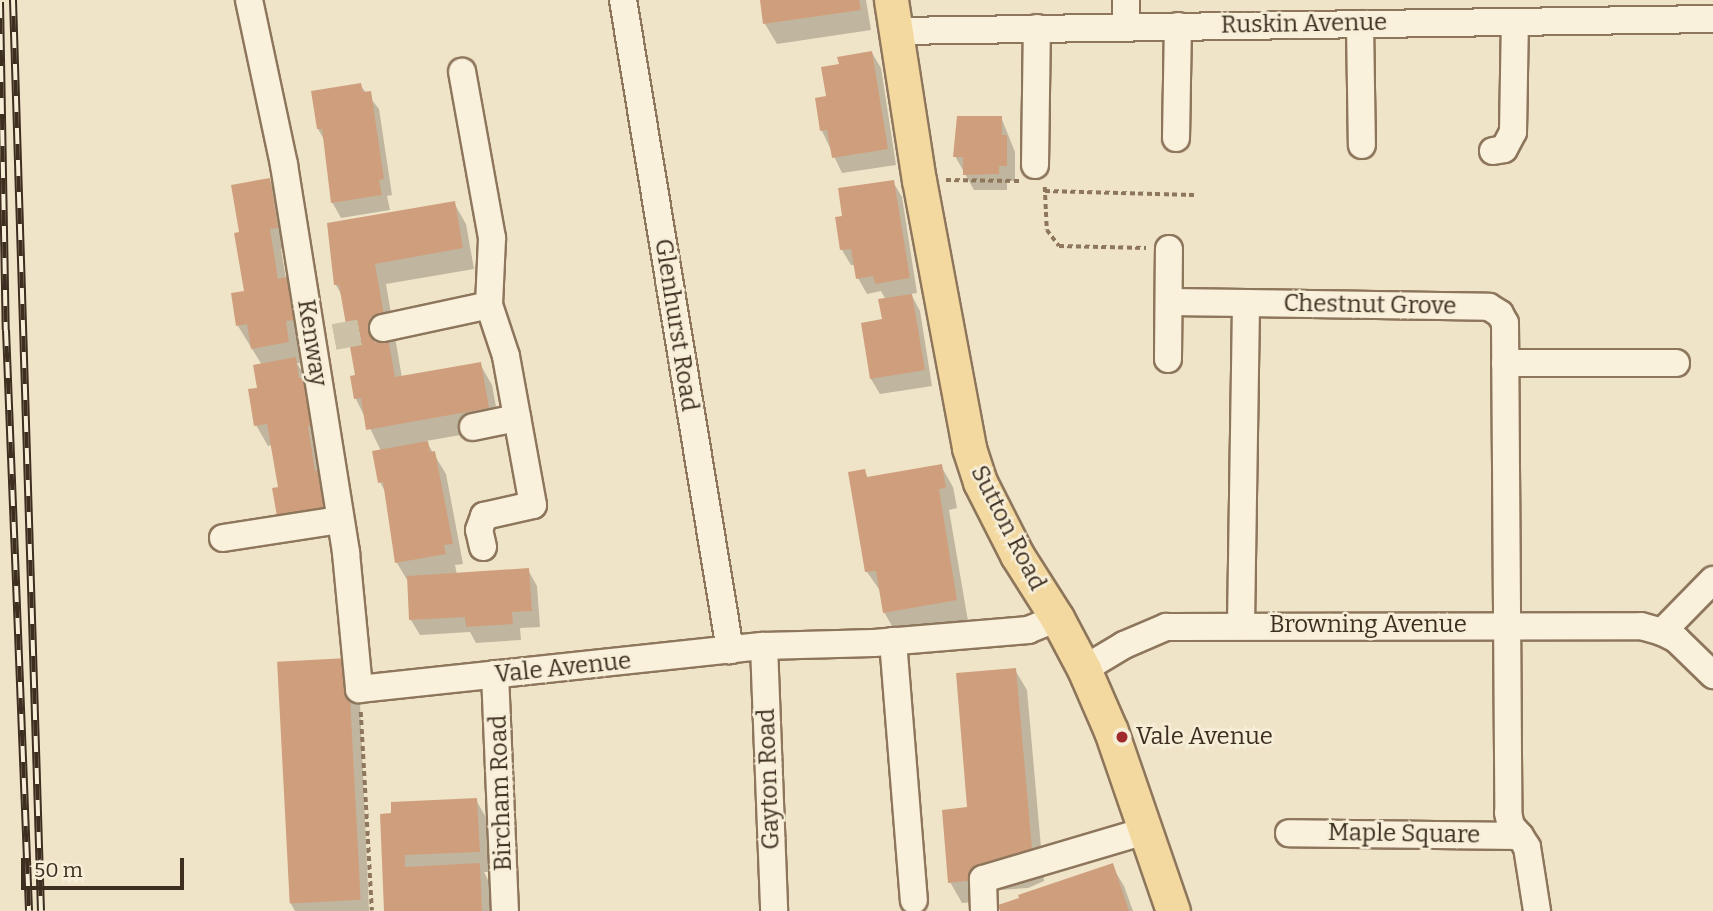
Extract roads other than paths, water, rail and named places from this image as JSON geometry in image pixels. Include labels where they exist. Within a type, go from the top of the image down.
[{"type":"main road","name":"Sutton Road","points":[[893,15],[919,180],[969,448],[980,482],[1017,555],[1057,618],[1084,669],[1111,731],[1173,911]]},
{"type":"street","name":"Kenway","points":[[249,0],[323,340],[339,520],[346,553],[359,689]]},
{"type":"street","name":"Glenhurst Road","points":[[623,0],[730,650]]},
{"type":"street","points":[[1126,0],[1126,26]]},
{"type":"street","name":"Ruskin Avenue","points":[[893,15],[1037,28],[1360,24],[1417,12],[1515,22],[1713,19]]},
{"type":"street","points":[[1493,151],[1504,149],[1513,132],[1515,22]]},
{"type":"street","points":[[1360,24],[1362,145]]},
{"type":"street","points":[[1176,138],[1178,26]]},
{"type":"street","points":[[1037,28],[1037,176]]},
{"type":"street","points":[[461,72],[492,238],[489,305],[506,356],[533,505],[484,516],[479,530],[483,547]]},
{"type":"street","points":[[1168,359],[1169,249]]},
{"type":"street","name":"Chestnut Grove","points":[[1170,302],[1489,307],[1500,314],[1504,323],[1509,625]]},
{"type":"street","points":[[1241,624],[1246,303]]},
{"type":"street","points":[[383,328],[489,305]]},
{"type":"street","points":[[1505,363],[1675,363]]},
{"type":"street","points":[[473,427],[517,418]]},
{"type":"street","points":[[223,538],[339,520]]},
{"type":"street","points":[[1662,632],[1713,580]]},
{"type":"street","name":"Vale Avenue","points":[[359,689],[764,646],[893,641],[1028,630],[1057,618]]},
{"type":"street","name":"Maple Square","points":[[1509,625],[1508,813],[1511,826],[1527,847],[1537,911]]},
{"type":"street","name":"Browning Avenue","points":[[1084,669],[1124,645],[1166,626],[1641,626],[1676,639],[1713,675]]},
{"type":"street","points":[[893,641],[914,900]]},
{"type":"street","name":"Gayton Road","points":[[764,646],[774,911]]},
{"type":"street","name":"Bircham Road","points":[[495,674],[505,911]]},
{"type":"street","points":[[984,911],[983,879],[1145,831]]},
{"type":"street","name":"Maple Square","points":[[1289,833],[1520,836]]},
{"type":"tunnel","points":[[334,337],[383,328]]},
{"type":"railway","points":[[13,0],[41,911]]},
{"type":"railway","points":[[0,2],[6,330],[29,911]]},
{"type":"place","name":"Vale Avenue","points":[[1122,737]]}]
